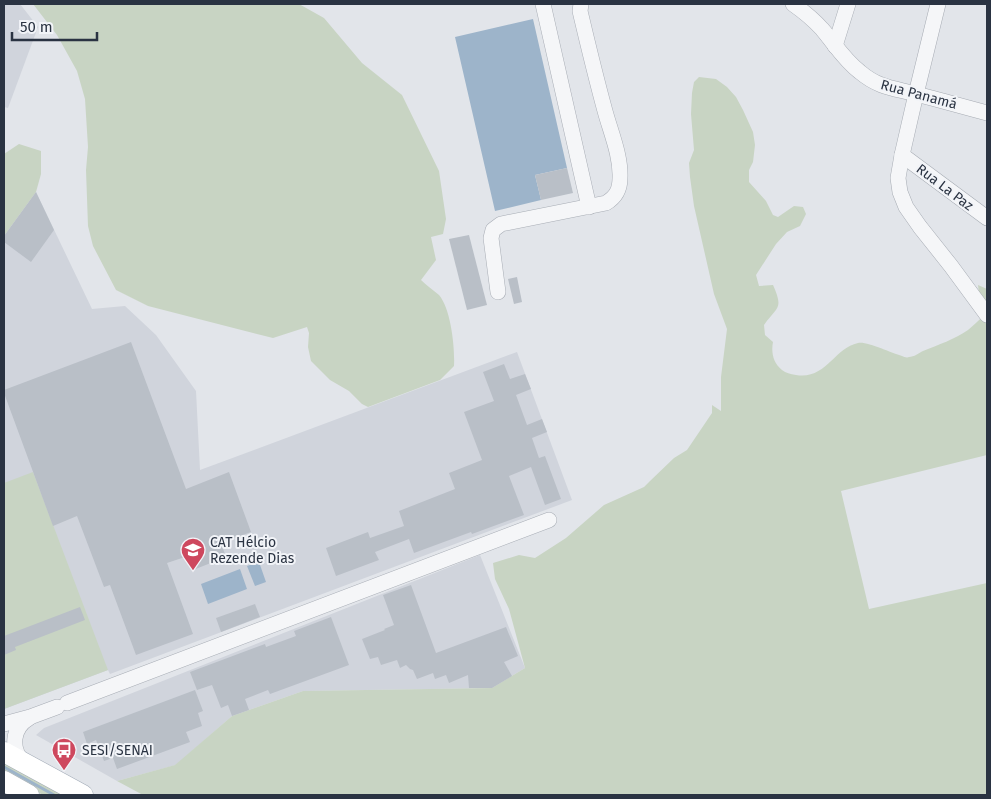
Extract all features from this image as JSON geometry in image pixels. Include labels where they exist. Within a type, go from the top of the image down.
[{"type":"main road","points":[[4,752],[82,795]]},
{"type":"main road","points":[[4,781],[29,795]]},
{"type":"street","points":[[543,4],[589,207]]},
{"type":"street","points":[[498,292],[491,238],[493,230],[500,224],[606,203],[613,199],[618,190],[620,164],[580,11],[581,4]]},
{"type":"street","name":"Rua Panamá","points":[[792,4],[820,27],[847,61],[877,84],[987,113]]},
{"type":"street","points":[[835,46],[848,4]]},
{"type":"street","points":[[938,4],[902,155],[898,178],[900,192],[906,207],[920,228],[952,266],[987,316]]},
{"type":"street","name":"Rua La Paz","points":[[902,155],[987,218]]},
{"type":"street","points":[[4,724],[30,717],[549,520]]},
{"type":"street","points":[[24,763],[15,748],[15,736],[20,725],[30,717]]},
{"type":"shaded area","points":[[4,4],[20,4],[38,27],[8,108],[4,107]]},
{"type":"shaded area","name":"CAT Hélcio Rezende Dias","points":[[36,192],[92,309],[125,306],[156,335],[196,391],[200,470],[517,352],[572,500],[110,674],[108,670],[4,709],[4,236]]},
{"type":"shaded area","points":[[480,555],[525,668],[492,688],[303,691],[232,716],[176,765],[117,781],[36,735],[44,728]]},
{"type":"green space","points":[[33,4],[299,4],[324,18],[362,63],[402,95],[439,171],[446,219],[443,234],[431,237],[436,260],[421,280],[439,295],[447,309],[453,339],[454,366],[440,380],[368,407],[362,404],[349,391],[330,380],[311,361],[307,327],[273,338],[148,306],[116,290],[93,246],[88,226],[86,170],[88,147],[85,99],[77,71],[57,35]]},
{"type":"green space","points":[[699,77],[716,79],[727,87],[736,97],[743,110],[753,132],[755,145],[753,162],[749,170],[749,182],[766,201],[773,215],[778,217],[794,206],[803,207],[806,214],[800,226],[787,232],[776,244],[756,275],[759,286],[773,285],[778,299],[778,307],[764,325],[765,335],[773,342],[772,350],[775,361],[782,370],[796,375],[815,373],[842,351],[858,343],[873,345],[906,357],[915,356],[958,336],[974,325],[982,317],[978,285],[987,289],[987,455],[841,491],[869,609],[987,583],[987,795],[143,795],[117,781],[175,765],[232,716],[303,691],[492,688],[525,668],[509,609],[495,579],[493,563],[519,555],[535,558],[566,538],[604,505],[644,487],[674,458],[687,450],[712,413],[712,405],[721,411],[721,377],[727,329],[714,294],[694,206],[689,163],[694,150],[691,114],[692,93],[694,82]]},
{"type":"green space","points":[[19,144],[41,151],[41,174],[36,192],[4,236],[4,154]]},
{"type":"green space","points":[[33,472],[108,670],[4,709],[4,483]]},
{"type":"green space","points":[[4,762],[64,795],[43,795],[4,773]]},
{"type":"water","points":[[533,19],[567,168],[535,175],[541,200],[495,211],[455,37]]},
{"type":"water","points":[[259,562],[266,582],[255,586],[247,566]]},
{"type":"water","points":[[240,569],[247,589],[208,604],[201,584]]},
{"type":"building","points":[[567,168],[573,193],[541,200],[535,175]]},
{"type":"building","points":[[36,192],[54,230],[31,262],[4,242],[4,236]]},
{"type":"building","points":[[469,235],[487,305],[467,310],[449,239]]},
{"type":"building","points":[[517,277],[522,302],[514,304],[508,279]]},
{"type":"building","points":[[131,342],[186,489],[229,472],[251,532],[221,543],[226,557],[193,570],[188,556],[167,563],[193,634],[136,655],[110,585],[104,587],[77,516],[53,526],[4,393],[4,390]]},
{"type":"building","points":[[504,364],[510,379],[525,374],[531,389],[516,395],[527,425],[542,419],[547,432],[532,438],[539,458],[545,456],[561,499],[545,505],[531,467],[509,476],[524,515],[414,553],[409,539],[375,552],[379,560],[336,576],[326,548],[368,532],[370,538],[404,526],[399,511],[455,489],[449,473],[482,460],[464,412],[494,401],[483,372]]},
{"type":"building","points":[[411,585],[436,653],[506,627],[518,656],[504,662],[512,676],[492,688],[469,688],[468,675],[449,683],[446,675],[435,679],[433,673],[417,679],[413,670],[406,665],[400,668],[397,660],[381,665],[378,657],[370,659],[362,639],[394,625],[383,595]]},
{"type":"building","points":[[255,604],[260,617],[221,632],[216,618]]},
{"type":"building","points":[[80,607],[85,620],[15,647],[16,650],[4,655],[4,636]]},
{"type":"building","points":[[331,617],[349,665],[270,694],[268,690],[245,699],[249,710],[232,716],[228,705],[221,708],[212,685],[197,690],[190,672],[265,644],[266,647],[296,636],[294,631]]},
{"type":"building","points":[[195,690],[203,711],[198,713],[202,726],[186,732],[190,742],[117,769],[113,758],[104,761],[96,740],[87,744],[83,732]]},
{"type":"waterway","points":[[4,767],[54,795]]},
{"type":"place","name":"CAT Hélcio Rezende Dias","points":[[193,571]]},
{"type":"place","name":"SESI/SENAI","points":[[64,771]]}]
